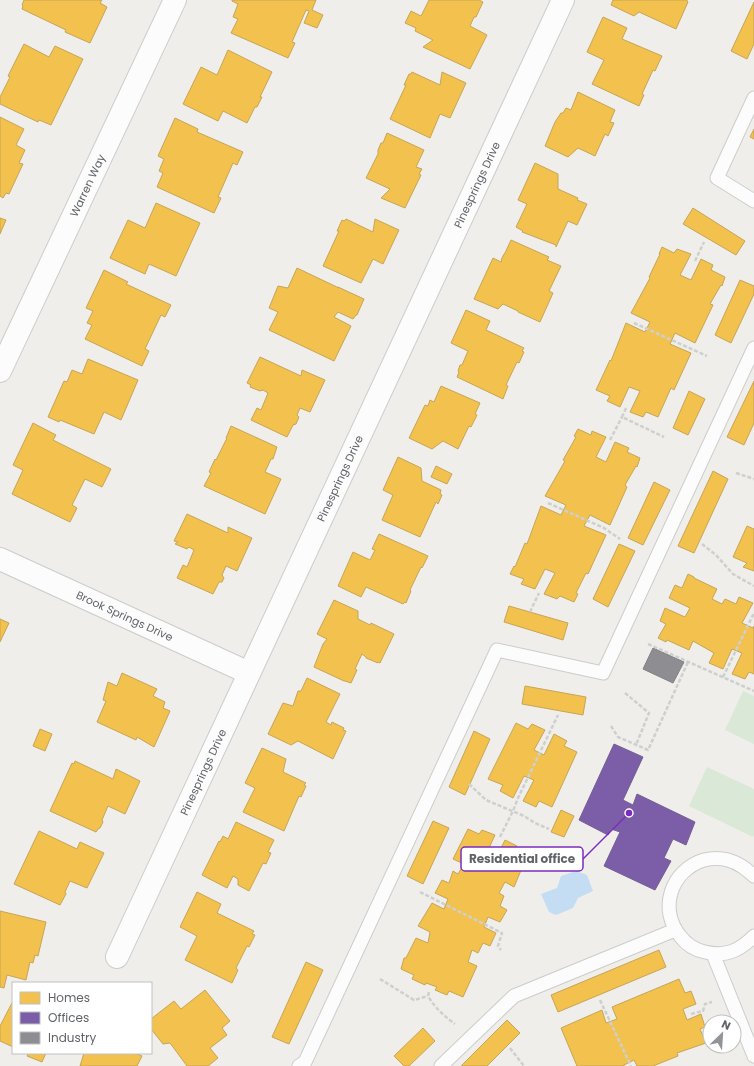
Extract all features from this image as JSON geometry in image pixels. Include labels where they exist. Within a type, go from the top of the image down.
[{"type":"street","name":"Warren Way","points":[[0,371],[175,0]]},
{"type":"street","name":"Pinesprings Drive","points":[[117,957],[563,0]]},
{"type":"street","name":"Brook Springs Drive","points":[[0,559],[249,673]]},
{"type":"lane","points":[[754,98],[717,178],[754,201]]},
{"type":"lane","points":[[306,1065],[497,650],[603,673],[754,348]]},
{"type":"lane","points":[[754,876],[742,866],[727,860],[712,858],[696,863],[683,872],[674,884],[669,899],[670,915],[675,930],[685,942],[698,950],[713,954],[729,952],[744,946],[754,936]]},
{"type":"lane","points":[[441,1066],[514,996],[675,930]]},
{"type":"lane","points":[[713,954],[754,1056]]},
{"type":"path","points":[[695,261],[704,242]]},
{"type":"path","points":[[634,323],[707,356]]},
{"type":"path","points":[[610,440],[626,408]]},
{"type":"path","points":[[622,417],[664,437]]},
{"type":"path","points":[[736,473],[754,479]]},
{"type":"path","points":[[548,503],[604,528],[620,539]]},
{"type":"path","points":[[702,544],[716,555],[733,574],[754,586]]},
{"type":"path","points":[[530,612],[539,593]]},
{"type":"path","points":[[723,677],[754,613]]},
{"type":"path","points":[[648,644],[754,691]]},
{"type":"path","points":[[611,726],[618,737],[648,750],[688,662]]},
{"type":"path","points":[[625,693],[649,713],[636,745]]},
{"type":"path","points":[[500,838],[558,715]]},
{"type":"path","points":[[469,784],[486,800],[524,816],[549,829]]},
{"type":"path","points":[[420,892],[502,933],[498,946],[501,950]]},
{"type":"path","points":[[380,979],[414,1000],[428,996]]},
{"type":"path","points":[[429,992],[428,996],[432,1003],[443,1015],[455,1024]]},
{"type":"path","points":[[600,1000],[630,1066]]},
{"type":"path","points":[[691,1014],[703,1010],[705,1004],[712,1002]]},
{"type":"path","points":[[510,1048],[524,1066]]},
{"type":"green space","points":[[743,691],[754,696],[754,744],[725,730]]},
{"type":"green space","points":[[707,767],[754,789],[753,837],[689,806]]},
{"type":"water","points":[[576,871],[587,875],[593,891],[578,898],[573,908],[556,915],[549,912],[541,894],[557,888],[561,876]]},
{"type":"building: Homes","points":[[24,0],[102,0],[100,3],[107,7],[90,43],[65,32],[66,30],[22,9]]},
{"type":"building: Homes","points":[[232,0],[316,0],[312,10],[323,15],[317,28],[304,23],[309,11],[306,10],[292,42],[295,43],[288,58],[231,33],[238,19],[233,17],[238,4]]},
{"type":"building: Homes","points":[[429,0],[479,0],[483,2],[470,26],[487,35],[470,69],[423,47],[433,40],[415,31],[416,28],[405,23],[411,11],[421,16]]},
{"type":"building: Homes","points":[[613,0],[687,0],[688,2],[676,29],[639,12],[634,16],[611,5]]},
{"type":"building: Homes","points":[[754,2],[754,44],[747,59],[731,51]]},
{"type":"building: Homes","points":[[603,17],[627,28],[622,39],[662,56],[655,71],[653,70],[642,94],[644,95],[639,106],[592,84],[604,60],[587,52]]},
{"type":"building: Homes","points":[[24,44],[49,57],[55,46],[83,59],[51,125],[39,120],[38,122],[0,104],[0,97],[10,77],[8,76]]},
{"type":"building: Homes","points":[[228,50],[272,72],[260,97],[262,97],[247,123],[223,111],[218,121],[183,104],[201,67],[217,75]]},
{"type":"building: Homes","points":[[412,72],[440,85],[442,72],[466,83],[450,118],[440,114],[430,138],[390,119],[406,85],[404,85],[409,74]]},
{"type":"building: Homes","points":[[578,92],[615,110],[610,122],[614,123],[608,136],[605,134],[595,156],[578,148],[568,157],[545,146],[555,122],[566,108],[571,110]]},
{"type":"building: Homes","points":[[0,117],[24,129],[16,145],[25,150],[19,163],[23,164],[9,194],[6,193],[3,198],[0,196]]},
{"type":"building: Homes","points":[[175,118],[198,129],[197,132],[243,152],[237,165],[233,163],[218,197],[221,198],[214,213],[157,187],[163,173],[159,171],[164,159],[158,156]]},
{"type":"building: Homes","points":[[754,129],[754,139],[750,137]]},
{"type":"building: Homes","points":[[387,133],[424,150],[416,167],[422,169],[419,174],[421,175],[405,208],[381,198],[390,189],[366,178],[378,154],[381,143],[383,143]]},
{"type":"building: Homes","points":[[535,163],[558,174],[558,189],[587,204],[577,225],[568,221],[556,247],[556,245],[522,232],[523,231],[516,227],[527,204],[518,200]]},
{"type":"building: Homes","points":[[156,203],[200,223],[176,276],[149,264],[145,274],[110,258],[128,220],[145,228]]},
{"type":"building: Homes","points":[[693,208],[745,241],[736,255],[683,224]]},
{"type":"building: Homes","points":[[0,218],[6,220],[0,234]]},
{"type":"building: Homes","points":[[346,219],[373,232],[375,219],[399,230],[383,264],[373,259],[361,283],[323,266],[339,231],[337,231],[342,220],[344,221]]},
{"type":"building: Homes","points":[[511,240],[549,257],[547,260],[561,266],[549,291],[553,293],[540,322],[503,304],[498,309],[474,299],[493,258],[501,262],[502,261],[501,260]]},
{"type":"building: Homes","points":[[662,247],[674,253],[677,249],[691,254],[680,275],[691,280],[701,259],[713,265],[711,270],[725,277],[722,286],[721,285],[710,304],[713,305],[695,343],[675,333],[670,344],[691,353],[674,390],[671,388],[658,417],[646,412],[643,417],[630,412],[640,391],[629,387],[620,407],[607,401],[610,396],[596,390],[610,360],[611,361],[626,323],[645,332],[650,322],[631,313],[650,278],[649,277]]},
{"type":"building: Homes","points":[[297,268],[364,299],[357,315],[353,319],[338,312],[334,317],[351,326],[334,361],[269,330],[278,312],[269,308],[278,286],[288,288]]},
{"type":"building: Homes","points":[[104,270],[128,282],[126,284],[171,305],[165,317],[161,315],[145,349],[149,351],[142,366],[85,339],[92,325],[87,323],[93,311],[86,308]]},
{"type":"building: Homes","points":[[740,280],[754,286],[754,294],[731,343],[715,335]]},
{"type":"building: Homes","points":[[466,310],[490,321],[486,330],[524,348],[522,351],[524,352],[519,363],[517,362],[506,385],[508,386],[503,399],[457,377],[460,365],[462,365],[468,351],[451,343]]},
{"type":"building: Homes","points":[[260,357],[301,376],[302,370],[325,380],[310,412],[300,408],[297,415],[299,417],[296,424],[293,425],[287,437],[251,420],[257,408],[261,410],[268,393],[263,390],[260,391],[250,387],[251,385],[247,383]]},
{"type":"building: Homes","points":[[88,359],[138,380],[121,420],[104,412],[94,434],[60,420],[59,422],[48,417],[64,381],[67,382],[72,370],[82,374]]},
{"type":"building: Homes","points":[[754,381],[754,423],[744,445],[727,437]]},
{"type":"building: Homes","points":[[441,386],[480,403],[475,414],[477,415],[471,427],[469,426],[458,449],[443,441],[432,449],[409,438],[425,405],[428,406],[430,400],[434,402]]},
{"type":"building: Homes","points":[[689,391],[705,399],[688,435],[673,428]]},
{"type":"building: Homes","points":[[33,423],[56,435],[53,440],[111,469],[102,487],[85,479],[72,505],[77,508],[70,522],[12,494],[23,470],[13,465]]},
{"type":"building: Homes","points":[[231,426],[277,447],[273,459],[271,459],[265,472],[281,479],[265,514],[204,486],[211,473],[209,472],[215,459],[216,460],[227,438]]},
{"type":"building: Homes","points":[[578,429],[591,435],[592,431],[606,437],[596,457],[606,462],[615,442],[629,448],[627,452],[640,458],[637,467],[636,466],[625,485],[627,487],[610,525],[590,515],[584,526],[606,535],[588,574],[586,573],[576,593],[578,594],[574,602],[560,596],[557,599],[544,594],[555,573],[545,569],[535,589],[521,584],[524,579],[510,574],[514,566],[515,567],[525,543],[527,544],[541,506],[561,515],[566,505],[545,496],[565,461],[563,460],[576,437],[574,436]]},
{"type":"building: Homes","points":[[398,457],[421,468],[422,481],[441,490],[440,494],[442,495],[438,504],[436,502],[420,537],[382,520],[393,495],[383,490]]},
{"type":"building: Homes","points":[[436,466],[452,474],[447,484],[431,477]]},
{"type":"building: Homes","points":[[713,471],[728,479],[694,553],[678,546]]},
{"type":"building: Homes","points":[[654,482],[670,490],[643,545],[628,538]]},
{"type":"building: Homes","points":[[187,514],[228,533],[228,527],[252,538],[237,571],[226,566],[222,575],[224,578],[222,582],[219,582],[213,594],[177,578],[183,565],[187,567],[194,550],[189,547],[187,549],[175,544],[178,542],[174,541]]},
{"type":"building: Homes","points":[[747,526],[754,529],[754,571],[743,567],[747,563],[733,557]]},
{"type":"building: Homes","points":[[379,534],[428,556],[410,590],[411,591],[406,603],[405,602],[403,604],[366,587],[361,597],[338,586],[353,552],[370,560],[375,550],[372,549]]},
{"type":"building: Homes","points":[[619,544],[635,551],[608,607],[593,599]]},
{"type":"building: Homes","points":[[688,574],[717,589],[712,599],[722,604],[725,599],[736,604],[739,597],[753,603],[742,623],[753,628],[754,626],[754,674],[749,672],[745,679],[732,674],[742,653],[732,649],[723,669],[709,663],[714,653],[693,641],[689,650],[667,640],[666,642],[658,638],[666,624],[660,621],[665,608],[685,617],[690,608],[669,598],[675,585],[682,588]]},
{"type":"building: Homes","points":[[334,600],[358,611],[358,619],[370,625],[371,623],[394,634],[380,663],[366,658],[362,654],[355,669],[357,670],[351,683],[314,667],[323,644],[327,639],[317,634]]},
{"type":"building: Homes","points":[[509,606],[568,623],[563,640],[504,622]]},
{"type":"building: Homes","points":[[0,619],[9,623],[0,642]]},
{"type":"building: Homes","points":[[122,673],[157,689],[153,696],[165,702],[163,708],[170,711],[154,747],[137,737],[136,740],[97,722],[106,701],[103,700],[108,682],[117,686]]},
{"type":"building: Homes","points":[[307,678],[340,694],[326,722],[331,725],[332,722],[344,728],[343,730],[346,731],[333,759],[298,741],[291,745],[268,734],[283,703],[293,706],[298,691],[301,691]]},
{"type":"building: Homes","points":[[525,686],[586,697],[583,715],[522,704]]},
{"type":"building: Homes","points":[[516,723],[528,729],[532,724],[545,730],[534,750],[544,755],[554,734],[567,741],[564,746],[577,752],[552,807],[539,801],[536,807],[523,801],[534,780],[524,776],[513,798],[500,791],[503,785],[488,779]]},
{"type":"building: Homes","points":[[40,729],[52,734],[45,751],[33,746]]},
{"type":"building: Homes","points":[[474,731],[490,739],[465,795],[449,787]]},
{"type":"building: Homes","points":[[262,748],[286,759],[283,772],[306,783],[304,785],[306,786],[301,797],[299,796],[284,831],[243,812],[255,788],[245,783]]},
{"type":"building: Homes","points":[[75,761],[113,779],[116,769],[140,781],[125,814],[108,806],[102,820],[103,822],[96,832],[50,811],[72,763],[74,764]]},
{"type":"building: Homes","points":[[561,810],[574,816],[564,837],[551,832]]},
{"type":"building: Homes","points":[[433,821],[449,828],[423,884],[407,876]]},
{"type":"building: Homes","points":[[236,822],[274,840],[268,852],[271,853],[266,864],[263,863],[249,891],[238,885],[238,879],[233,876],[227,888],[202,875],[219,841],[220,842],[223,836],[228,839]]},
{"type":"building: Homes","points":[[468,829],[479,834],[482,830],[495,835],[489,848],[499,852],[505,840],[517,846],[515,850],[527,856],[514,887],[505,882],[499,893],[504,896],[500,906],[507,910],[500,922],[488,917],[484,927],[496,933],[490,946],[483,943],[478,953],[472,950],[468,962],[477,966],[463,997],[449,991],[447,995],[435,990],[437,987],[426,983],[425,985],[412,979],[414,975],[401,969],[404,958],[406,958],[416,938],[428,943],[430,932],[418,926],[432,903],[444,909],[448,899],[435,893],[442,880],[449,883],[453,871],[458,874],[464,864],[453,859]]},
{"type":"building: Homes","points":[[39,831],[77,849],[80,842],[104,853],[87,888],[70,881],[65,892],[66,894],[60,905],[14,884]]},
{"type":"building: Homes","points":[[197,892],[221,904],[217,913],[254,931],[252,934],[255,935],[249,947],[247,946],[236,968],[238,970],[232,983],[185,960],[197,936],[180,927]]},
{"type":"building: Homes","points":[[0,911],[46,922],[38,956],[35,955],[33,963],[30,962],[26,980],[7,975],[4,988],[0,987]]},
{"type":"building: Homes","points":[[659,950],[666,967],[558,1012],[551,995]]},
{"type":"building: Homes","points":[[306,962],[323,970],[289,1044],[272,1037]]},
{"type":"building: Homes","points":[[679,979],[685,993],[691,991],[696,1004],[683,1009],[687,1020],[701,1014],[702,1028],[700,1029],[702,1034],[702,1044],[677,1053],[678,1056],[653,1066],[637,1066],[634,1060],[624,1066],[577,1066],[561,1028],[602,1010],[606,1023],[617,1019],[612,1007]]},
{"type":"building: Homes","points":[[205,990],[230,1021],[222,1028],[227,1035],[210,1048],[218,1058],[208,1066],[187,1066],[170,1043],[163,1044],[152,1030],[152,1018],[174,1001],[181,1009]]},
{"type":"building: Homes","points":[[12,1003],[12,1047],[0,1041],[0,1026]]},
{"type":"building: Homes","points":[[507,1020],[520,1033],[487,1066],[461,1066]]},
{"type":"building: Homes","points":[[423,1028],[435,1041],[409,1066],[404,1066],[394,1056]]},
{"type":"building: Homes","points":[[28,1054],[46,1054],[42,1062],[27,1056]]},
{"type":"building: Homes","points":[[84,1054],[137,1054],[142,1056],[137,1066],[80,1066]]},
{"type":"building: Offices","points":[[614,744],[643,757],[623,800],[633,805],[637,794],[695,822],[686,845],[673,839],[664,858],[671,861],[655,890],[604,866],[620,832],[611,829],[608,835],[579,820]]},
{"type":"building: Industry","points":[[653,648],[684,662],[673,683],[643,669]]},
{"type":"place","name":"Residential office","points":[[629,813]]}]
